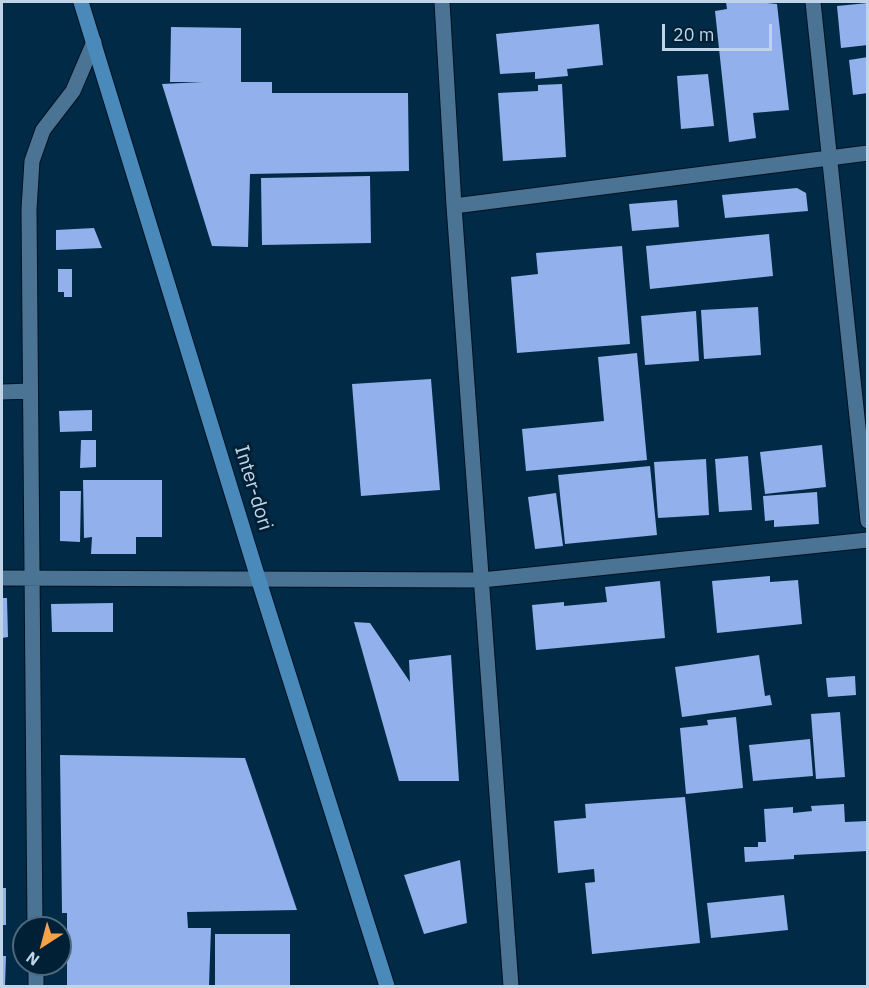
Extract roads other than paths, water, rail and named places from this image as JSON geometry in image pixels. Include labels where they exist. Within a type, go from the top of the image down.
[{"type":"main road","name":"Inter-dori","points":[[81,2],[258,578],[387,987]]},
{"type":"street","points":[[442,2],[454,206],[511,987]]},
{"type":"street","points":[[813,2],[867,521]]},
{"type":"street","points":[[35,916],[29,209],[32,161],[43,130],[73,91],[94,42]]},
{"type":"street","points":[[454,206],[867,153]]},
{"type":"street","points":[[2,392],[30,390]]},
{"type":"street","points":[[2,578],[482,580],[867,540]]}]
